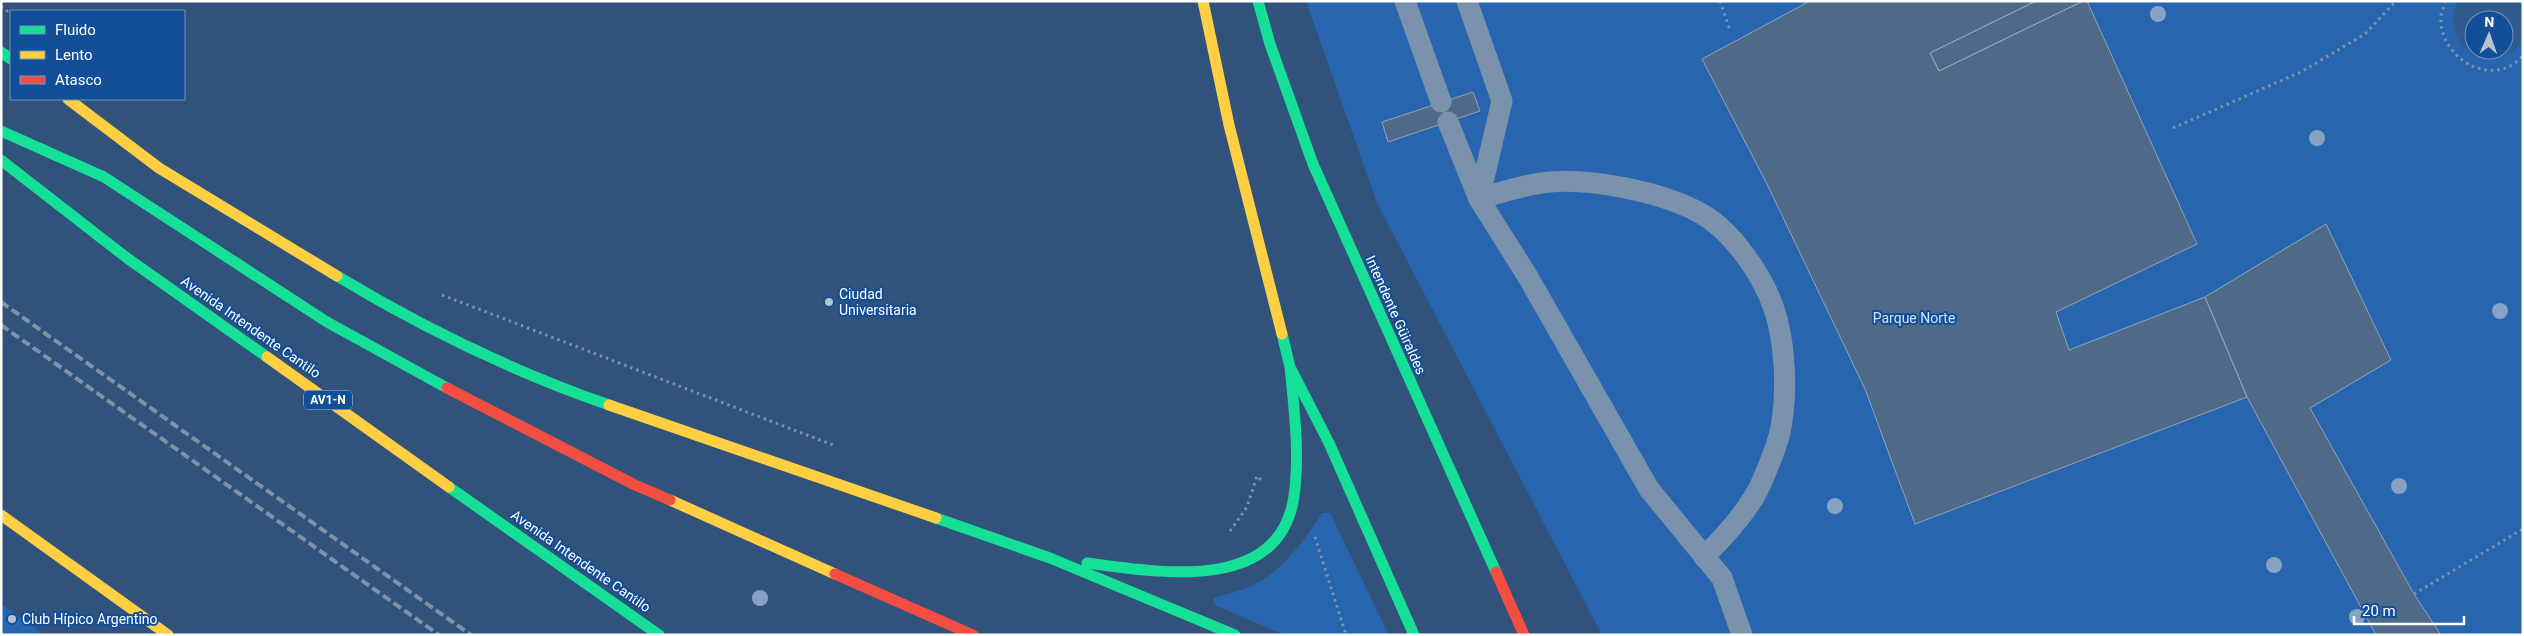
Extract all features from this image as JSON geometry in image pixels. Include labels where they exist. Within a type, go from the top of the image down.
[{"type":"main road","points":[[1050,558],[1164,573],[1234,567],[1258,556],[1275,541],[1291,510],[1294,491],[1295,453],[1290,367],[1229,125],[1203,1]]},
{"type":"main road","name":"Intendente Güiraldes","points":[[1258,1],[1270,44],[1313,164],[1524,635]]},
{"type":"main road","points":[[69,100],[159,168],[377,300],[460,345],[549,384],[1050,558],[1235,635]]},
{"type":"main road","points":[[1,131],[104,177],[327,322],[472,401],[635,485],[973,635]]},
{"type":"main road","name":"Avenida Intendente Cantilo","points":[[1,160],[128,258],[659,635]]},
{"type":"main road","points":[[1290,367],[1329,443],[1414,635]]},
{"type":"main road","points":[[1,515],[168,635]]},
{"type":"lane","points":[[1405,1],[1441,102]]},
{"type":"lane","points":[[1467,1],[1502,100],[1479,198]]},
{"type":"lane","points":[[1448,122],[1479,198],[1528,276],[1649,489],[1722,578],[1742,635]]},
{"type":"lane","points":[[1479,198],[1542,182],[1594,183],[1657,194],[1703,214],[1727,232],[1755,269],[1774,309],[1784,363],[1782,423],[1762,481],[1730,531],[1704,557]]},
{"type":"path","points":[[1720,1],[1730,30]]},
{"type":"path","points":[[2173,128],[2301,72],[2365,34],[2396,1]]},
{"type":"path","points":[[2446,1],[2440,16],[2445,41],[2461,61],[2485,70],[2510,66],[2523,56]]},
{"type":"path","points":[[440,294],[839,447]]},
{"type":"path","points":[[1228,534],[1247,506],[1257,476]]},
{"type":"path","points":[[2414,594],[2523,529]]},
{"type":"green space","name":"Parque Norte","points":[[1306,1],[2523,1],[2523,635],[1602,635],[1377,203]]},
{"type":"green space","points":[[1322,513],[1330,513],[1389,635],[1285,635],[1214,605],[1213,598],[1248,587],[1274,572],[1292,554]]},
{"type":"green space","name":"Club Hípico Argentino","points":[[1,604],[45,635],[1,635]]},
{"type":"shaded area","points":[[2457,1],[2523,1],[2523,41],[2514,49],[2514,10],[2464,10],[2464,47],[2457,38],[2453,14]]},
{"type":"building","points":[[1810,1],[2036,1],[1930,53],[1939,71],[2083,1],[2087,1],[2197,244],[2056,312],[2069,350],[2205,297],[2247,397],[1915,524],[1865,389],[1767,184],[1702,59]]},
{"type":"building","points":[[2036,1],[2083,1],[1939,71],[1930,53]]},
{"type":"building","points":[[1473,92],[1480,111],[1388,142],[1382,122]]},
{"type":"building","points":[[2326,224],[2391,360],[2310,408],[2414,594],[2441,635],[2376,635],[2247,397],[2205,297]]},
{"type":"railway","points":[[1,302],[471,635]]},
{"type":"railway","points":[[1,325],[439,635]]},
{"type":"traffic: fast","points":[[1258,1],[1270,44],[1313,164],[1496,572]]},
{"type":"traffic: fast","points":[[1,52],[10,58]]},
{"type":"traffic: fast","points":[[1,131],[104,177],[327,322],[447,388]]},
{"type":"traffic: fast","points":[[1,160],[127,258],[267,357]]},
{"type":"traffic: fast","points":[[337,276],[403,314],[469,348],[538,378],[609,405]]},
{"type":"traffic: fast","points":[[1282,334],[1290,367],[1329,443],[1414,635]]},
{"type":"traffic: fast","points":[[1087,563],[1180,572],[1212,570],[1241,563],[1266,550],[1284,528],[1294,496],[1296,447],[1290,367]]},
{"type":"traffic: fast","points":[[449,487],[659,635]]},
{"type":"traffic: fast","points":[[936,518],[1050,558],[1235,635]]},
{"type":"traffic: slow","points":[[1203,1],[1229,125],[1282,334]]},
{"type":"traffic: slow","points":[[69,100],[159,168],[337,276]]},
{"type":"traffic: slow","points":[[267,357],[449,487]]},
{"type":"traffic: slow","points":[[609,405],[936,518]]},
{"type":"traffic: slow","points":[[670,500],[835,574]]},
{"type":"traffic: slow","points":[[1,515],[168,635]]},
{"type":"traffic: jam","points":[[447,388],[635,485],[670,500]]},
{"type":"traffic: jam","points":[[1496,572],[1524,635]]},
{"type":"traffic: jam","points":[[835,574],[973,635]]},
{"type":"place","name":"Ciudad Universitaria","points":[[829,302]]},
{"type":"place","name":"Club Hípico Argentino","points":[[12,619]]}]
